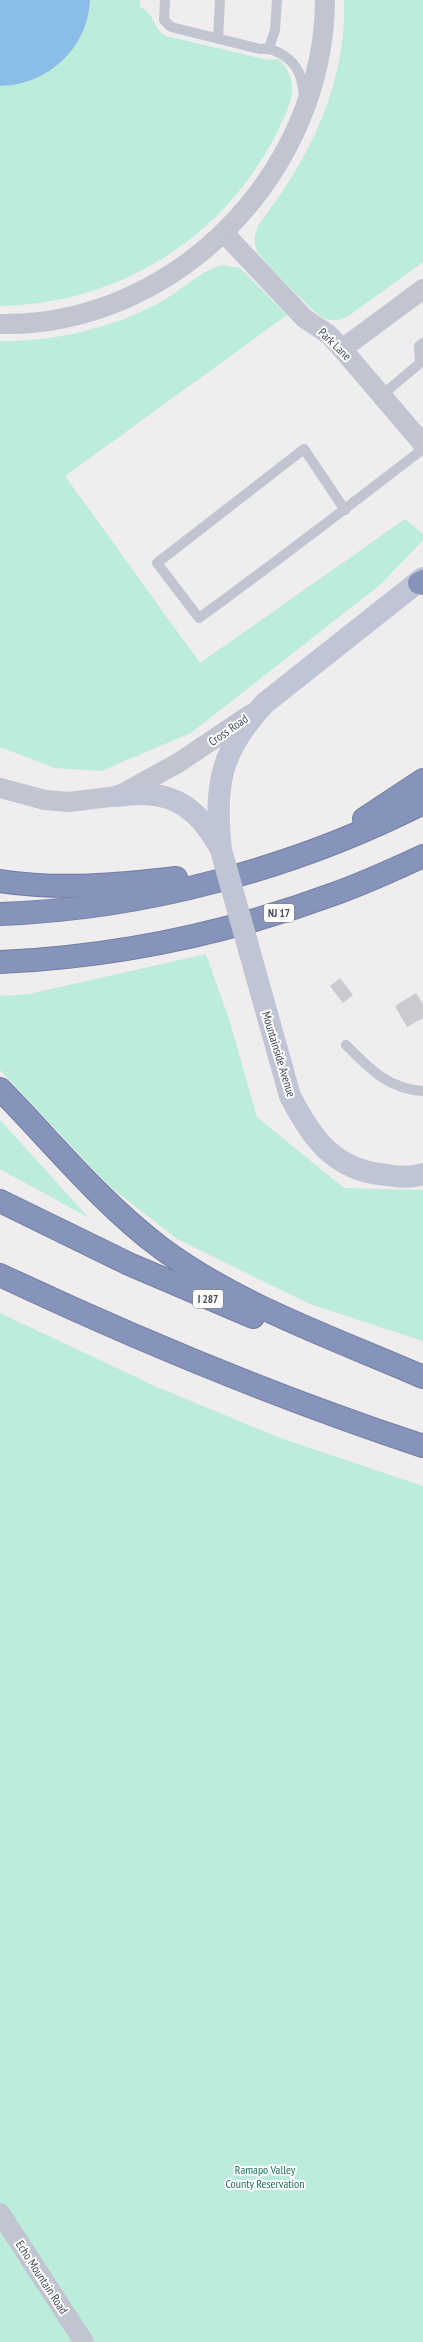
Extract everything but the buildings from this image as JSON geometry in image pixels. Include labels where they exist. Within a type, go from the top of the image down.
[{"type":"highway","points":[[315,851],[423,780]]},
{"type":"highway","points":[[0,914],[72,908],[157,895],[216,881],[315,851],[423,804]]},
{"type":"highway","name":"NJ 17","points":[[0,962],[77,956],[128,949],[228,927],[331,895],[423,856]]},
{"type":"highway","points":[[0,881],[48,886],[82,886],[159,880],[265,866]]},
{"type":"highway","points":[[0,1089],[114,1207],[160,1247],[182,1263],[237,1295],[423,1378]]},
{"type":"highway","name":"I 287","points":[[0,1201],[187,1290],[296,1334],[423,1378]]},
{"type":"highway","points":[[0,1275],[105,1324],[216,1371],[323,1412],[423,1446]]},
{"type":"street","points":[[0,324],[38,322],[68,317],[124,300],[175,272],[224,233],[262,190],[279,164],[294,135],[307,104],[316,73],[322,39],[325,0]]},
{"type":"street","name":"Park Lane","points":[[224,233],[304,318],[328,334],[423,444]]},
{"type":"street","points":[[342,349],[423,289]]},
{"type":"street","name":"Cross Road","points":[[0,788],[23,796],[63,802],[94,801],[118,796],[208,744],[266,703],[422,580]]},
{"type":"street","name":"Mountainside Avenue","points":[[266,703],[238,736],[228,754],[223,772],[217,808],[221,850],[290,1096],[319,1143],[344,1165],[377,1175],[410,1178],[423,1174]]},
{"type":"street","name":"Mountainside Avenue","points":[[118,796],[150,793],[182,804],[197,815],[206,825],[221,850]]},
{"type":"street","name":"Echo Mountain Road","points":[[0,2213],[84,2342]]},
{"type":"lane","points":[[165,0],[164,15],[166,24],[175,29],[260,50],[269,48],[288,58],[299,72],[307,104]]},
{"type":"lane","points":[[218,39],[220,0]]},
{"type":"lane","points":[[269,48],[275,30],[277,0]]},
{"type":"lane","points":[[382,395],[420,363],[419,346],[423,343]]},
{"type":"lane","points":[[345,510],[304,449],[158,563],[199,618],[345,510],[423,449]]},
{"type":"lane","points":[[346,1045],[369,1068],[385,1080],[397,1087],[423,1091]]},
{"type":"green space","points":[[90,0],[140,0],[140,7],[148,12],[158,30],[166,36],[268,60],[278,59],[290,76],[292,93],[290,102],[278,130],[256,168],[229,202],[199,232],[164,257],[127,278],[86,293],[44,302],[0,306],[0,86],[18,84],[34,79],[49,71],[62,61],[82,34],[88,17]]},
{"type":"green space","points":[[344,0],[423,0],[423,262],[350,315],[334,320],[324,318],[318,314],[289,287],[261,257],[257,251],[255,241],[259,224],[294,174],[309,147],[332,91],[339,61],[343,31]]},
{"type":"green space","points":[[221,265],[240,268],[287,315],[65,476],[200,663],[405,519],[423,534],[423,540],[381,584],[191,733],[101,771],[55,768],[0,747],[0,341],[20,341],[61,336],[82,332],[122,320],[159,303],[205,272]]},
{"type":"green space","points":[[206,954],[230,1022],[257,1117],[344,1188],[423,1190],[423,1341],[310,1304],[177,1239],[108,1185],[0,1070],[0,996],[29,994]]},
{"type":"green space","points":[[0,1120],[89,1218],[0,1169]]},
{"type":"green space","name":"Ramapo Valley County Reservation","points":[[0,1313],[157,1387],[280,1438],[423,1486],[423,2342],[0,2342]]},
{"type":"water","points":[[0,0],[90,0],[88,17],[82,34],[62,61],[49,71],[34,79],[18,84],[0,86]]}]
